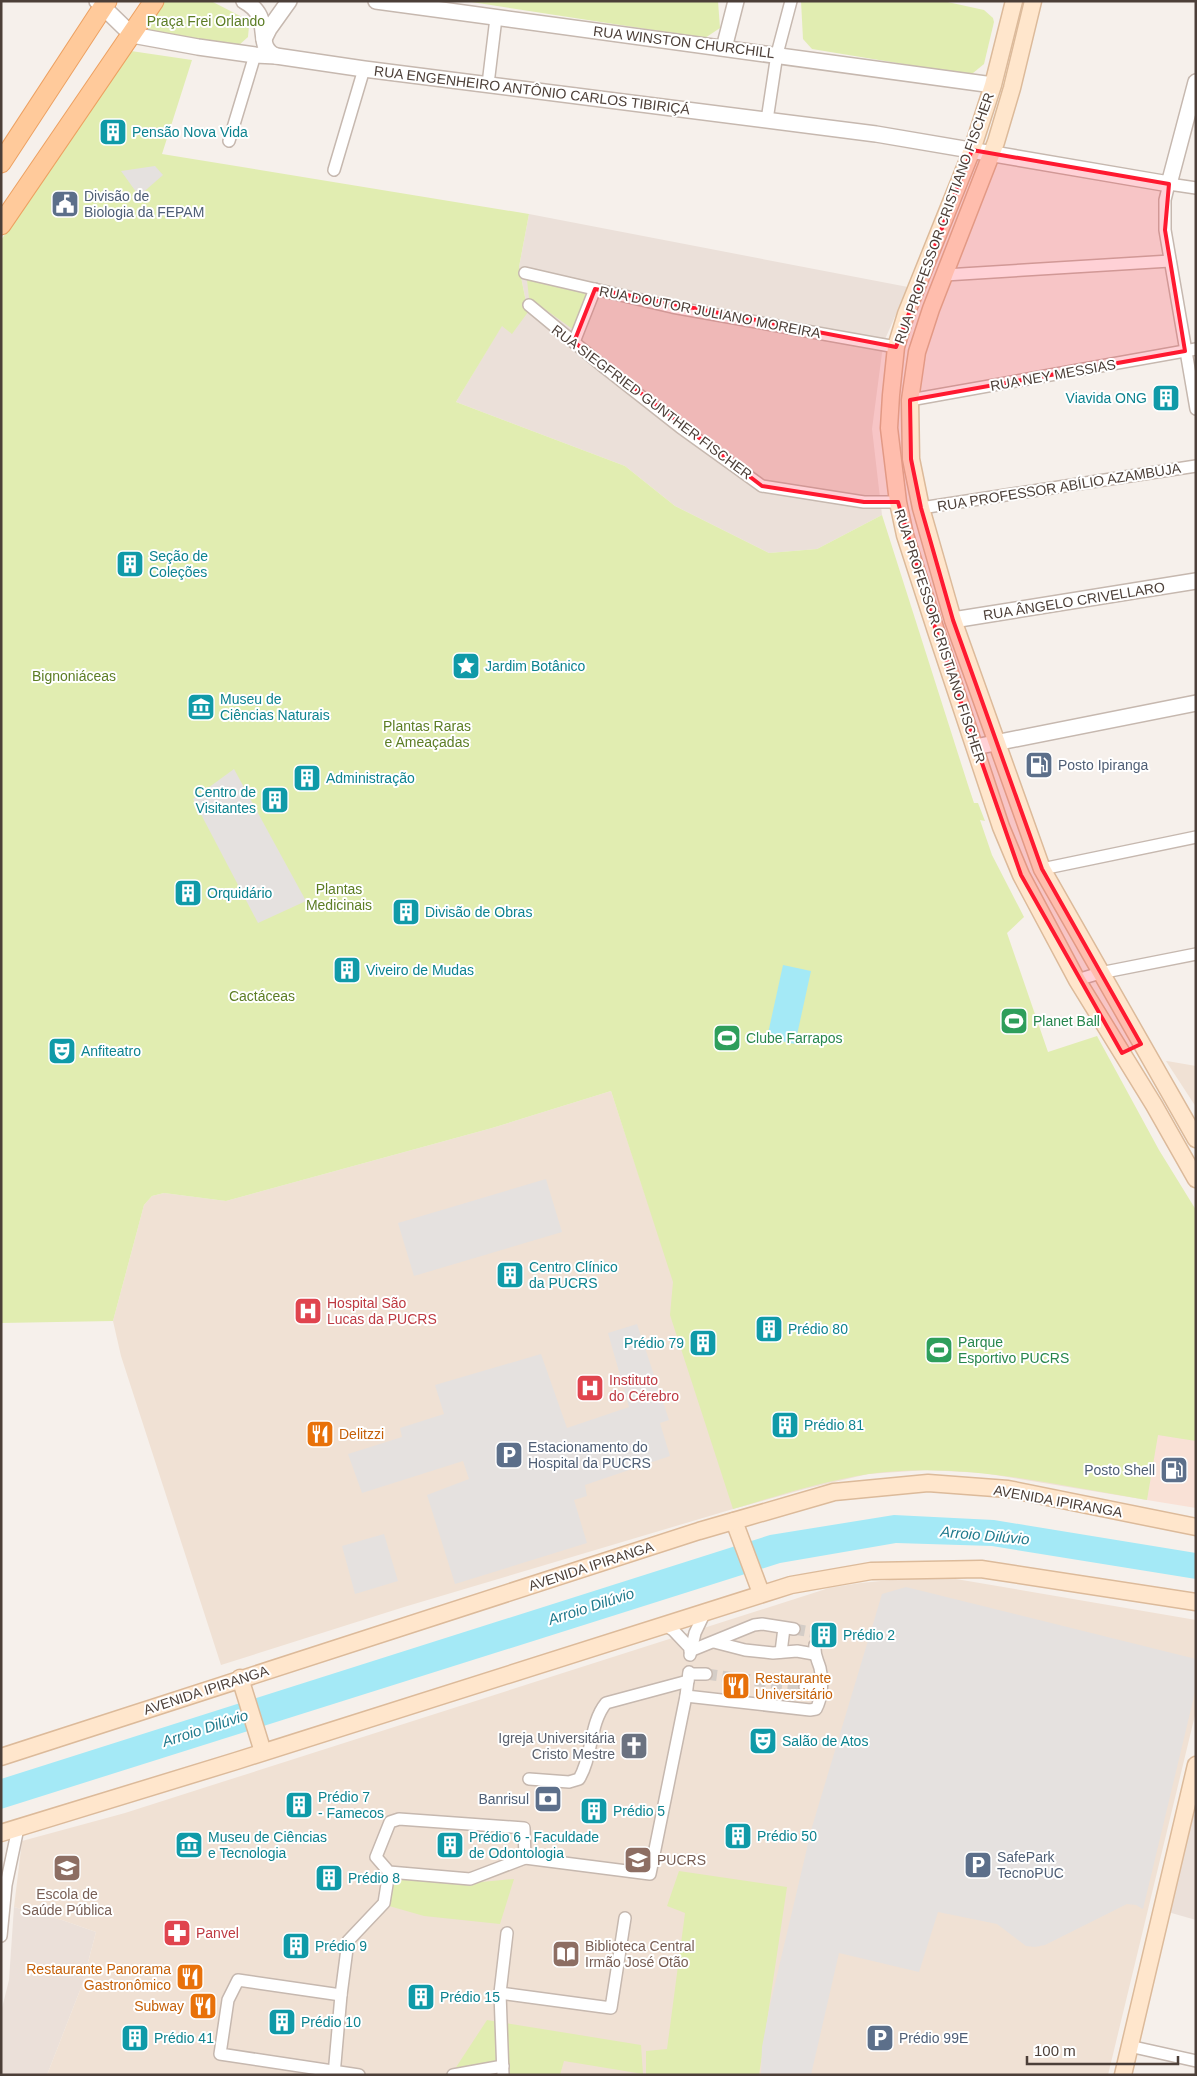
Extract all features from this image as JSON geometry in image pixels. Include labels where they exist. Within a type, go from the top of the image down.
[{"type":"main road","points":[[1,225],[154,1]]},
{"type":"main road","name":"RUA PROFESSOR CRISTIANO FISCHER","points":[[1033,1],[1012,88],[992,153],[931,310],[917,352],[910,400],[912,459],[922,508],[953,620],[1042,869],[1196,1139]]},
{"type":"main road","name":"RUA PROFESSOR CRISTIANO FISCHER","points":[[1011,2],[993,85],[972,150],[906,314],[896,348],[890,395],[889,428],[898,502],[905,535],[1001,826],[1021,875],[1077,980],[1196,1179]]},
{"type":"main road","points":[[1,163],[102,3]]},
{"type":"main road","points":[[935,243],[955,250]]},
{"type":"main road","points":[[1122,1053],[1141,1044]]},
{"type":"main road","name":"AVENIDA IPIRANGA","points":[[1,1757],[240,1678],[734,1521],[834,1492],[928,1483],[1008,1489],[1196,1526]]},
{"type":"main road","points":[[734,1521],[759,1587]]},
{"type":"main road","points":[[1,1833],[260,1745],[663,1624],[706,1610],[759,1587],[791,1585],[871,1571],[980,1569],[1196,1602]]},
{"type":"main road","points":[[240,1678],[260,1745]]},
{"type":"main road","points":[[1122,2075],[1196,1765]]},
{"type":"street","points":[[244,1],[256,8],[261,16],[264,27],[263,41],[267,50],[276,56]]},
{"type":"street","points":[[228,141],[250,55],[263,41],[268,29],[289,1]]},
{"type":"street","name":"RUA WINSTON CHURCHILL","points":[[376,1],[778,54],[993,85]]},
{"type":"street","points":[[724,48],[736,1]]},
{"type":"street","points":[[767,120],[778,54],[791,1]]},
{"type":"street","points":[[102,3],[132,35]]},
{"type":"street","points":[[488,84],[496,18]]},
{"type":"street","name":"RUA ENGENHEIRO ANTÔNIO CARLOS TIBIRIÇÁ","points":[[132,35],[250,55],[276,56],[364,69],[876,134],[1170,184]]},
{"type":"street","points":[[334,170],[364,69]]},
{"type":"street","points":[[1196,82],[1165,200],[1165,230],[1170,261],[1191,350],[1196,409]]},
{"type":"street","points":[[1170,184],[1196,188]]},
{"type":"street","points":[[945,275],[1170,261]]},
{"type":"street","name":"RUA DOUTOR JULIANO MOREIRA","points":[[525,273],[672,306],[896,348]]},
{"type":"street","points":[[574,342],[595,289]]},
{"type":"street","name":"RUA SIEGFRIED GUNTHER FISCHER","points":[[529,305],[604,368],[680,427],[762,486],[864,502],[898,502]]},
{"type":"street","name":"RUA NEY MESSIAS","points":[[910,400],[1191,350]]},
{"type":"street","name":"RUA PROFESSOR ABÍLIO AZAMBUJA","points":[[922,508],[1196,466]]},
{"type":"street","name":"RUA ÂNGELO CRIVELLARO","points":[[953,620],[1196,581]]},
{"type":"street","points":[[975,747],[1196,703]]},
{"type":"street","points":[[1042,869],[1196,837]]},
{"type":"street","points":[[1077,980],[1100,973],[1196,954]]},
{"type":"street","points":[[690,1652],[697,1627],[706,1610]]},
{"type":"street","points":[[663,1624],[672,1630],[690,1652]]},
{"type":"street","points":[[690,1652],[754,1625],[762,1624],[789,1628],[781,1652]]},
{"type":"street","points":[[686,1696],[810,1710],[816,1709],[821,1689],[820,1668],[814,1649],[767,1653],[745,1650],[714,1642]]},
{"type":"street","points":[[529,1779],[569,1782],[579,1779],[584,1770],[600,1711],[606,1703],[688,1676],[706,1674]]},
{"type":"street","points":[[525,1858],[524,1828],[399,1819],[390,1822],[376,1857],[389,1872],[470,1879],[525,1858],[650,1874],[686,1696],[688,1676]]},
{"type":"street","points":[[805,1687],[821,1689]]},
{"type":"street","points":[[1,1936],[6,1885],[18,1828]]},
{"type":"street","points":[[1,1864],[6,1885]]},
{"type":"street","points":[[335,2073],[341,1995],[348,1941],[384,1903],[389,1872]]},
{"type":"street","points":[[500,1993],[611,2008],[625,1918]]},
{"type":"street","points":[[453,2075],[503,2070],[500,1993],[507,1933]]},
{"type":"street","points":[[341,1995],[238,1980],[228,2000],[220,2054],[335,2073],[359,2075]]},
{"type":"street","points":[[1129,2046],[1196,2061]]},
{"type":"highlighted area","points":[[972,150],[1169,184],[1165,230],[1185,351],[910,400],[911,459],[921,508],[953,620],[1042,869],[1141,1044],[1122,1053],[1021,875],[936,631],[898,502],[864,502],[762,486],[574,342],[595,289],[896,347]]},
{"type":"shaded area","points":[[155,166],[163,175],[139,196],[121,171]]},
{"type":"shaded area","points":[[529,214],[908,287],[886,337],[882,353],[872,429],[882,515],[817,549],[769,553],[675,506],[625,466],[456,402],[502,325],[528,312],[519,267]]},
{"type":"shaded area","points":[[234,769],[306,901],[258,923],[193,799]]},
{"type":"shaded area","points":[[1166,1061],[1196,1066],[1196,1107]]},
{"type":"shaded area","points":[[611,1091],[674,1282],[1196,1210],[1196,1441],[1158,1435],[1147,1500],[983,1473],[927,1470],[868,1474],[733,1509],[404,1607],[221,1665],[121,1356],[113,1321],[144,1205],[152,1196],[164,1193],[226,1201],[492,1128]]},
{"type":"shaded area","points":[[546,1179],[562,1232],[414,1276],[398,1223]]},
{"type":"shaded area","name":"Estacionamento do Hospital da PUCRS","points":[[637,1324],[669,1420],[660,1423],[670,1456],[585,1485],[587,1496],[574,1500],[587,1543],[455,1584],[427,1495],[469,1479],[463,1461],[362,1493],[348,1454],[402,1437],[400,1428],[444,1414],[435,1385],[541,1354],[567,1428],[629,1407],[608,1333]]},
{"type":"shaded area","name":"Posto Shell","points":[[1158,1434],[1196,1441],[1196,1508],[1147,1500]]},
{"type":"shaded area","points":[[384,1534],[398,1581],[355,1594],[342,1546]]},
{"type":"shaded area","name":"PUCRS","points":[[911,1578],[956,1579],[1196,1620],[1196,1711],[1108,2075],[47,2075],[82,1985],[96,1932],[62,1920],[14,1907],[22,1841],[125,1813],[829,1588]]},
{"type":"shaded area","name":"SafePark TecnoPUC","points":[[906,1587],[1196,1659],[1196,1688],[1143,1909],[1136,1905],[1127,1904],[1045,1945],[1035,1947],[1026,1946],[997,1924],[938,1912],[919,1972],[839,1953],[811,2075],[761,2075],[762,2047],[770,2005],[812,1827],[882,1594]]},
{"type":"shaded area","points":[[1192,1814],[1196,1815],[1196,1920],[1168,1912]]},
{"type":"shaded area","points":[[14,1907],[62,1920],[96,1932],[82,1985],[47,2075],[1,2075],[1,2012],[9,1980]]},
{"type":"green space","name":"Praça Frei Orlando","points":[[163,1],[211,1],[246,19],[249,26],[248,37],[239,45],[229,46],[144,31]]},
{"type":"green space","points":[[465,1],[718,1],[720,28],[705,38]]},
{"type":"green space","points":[[801,1],[943,1],[984,10],[993,18],[994,22],[984,64],[973,73],[958,73],[812,49],[803,39]]},
{"type":"green space","name":"Jardim Botânico","points":[[131,51],[192,60],[162,154],[529,214],[519,267],[528,312],[512,334],[502,326],[456,402],[625,466],[675,506],[769,553],[817,549],[882,515],[974,803],[978,803],[985,821],[980,820],[992,855],[1024,917],[1007,933],[1048,1052],[1097,1036],[1159,1150],[1196,1210],[1196,1441],[1158,1435],[1147,1500],[1008,1476],[938,1470],[869,1474],[800,1489],[733,1509],[670,1315],[673,1282],[611,1091],[492,1128],[226,1201],[164,1193],[152,1196],[144,1205],[113,1321],[1,1323],[1,240]]},
{"type":"green space","points":[[527,280],[587,294],[574,330],[529,298]]},
{"type":"green space","points":[[679,1871],[787,1887],[759,2075],[646,2075],[646,2051],[667,2049],[685,1913],[667,1906]]},
{"type":"green space","points":[[394,1876],[471,1883],[514,1879],[500,1924],[424,1916],[389,1906]]},
{"type":"green space","points":[[487,2020],[641,2045],[643,2074],[564,2061],[560,2075],[451,2075]]},
{"type":"water","points":[[783,965],[811,971],[795,1044],[767,1038]]},
{"type":"water","name":"Arroio Dilúvio","points":[[894,1515],[994,1520],[1196,1553],[1196,1579],[992,1546],[896,1543],[780,1563],[1,1809],[1,1779],[770,1535]]},
{"type":"tunnel","points":[[794,1629],[817,1633],[815,1645]]},
{"type":"tunnel","points":[[706,1674],[805,1687]]},
{"type":"place","name":"Pensão Nova Vida","points":[[113,132]]},
{"type":"place","name":"Divisão de Biologia da FEPAM","points":[[65,204]]},
{"type":"place","name":"Viavida ONG","points":[[1166,398]]},
{"type":"place","name":"Seção de Coleções","points":[[130,564]]},
{"type":"place","name":"Jardim Botânico","points":[[466,666]]},
{"type":"place","name":"Museu de Ciências Naturais","points":[[201,707]]},
{"type":"place","name":"Posto Ipiranga","points":[[1039,765]]},
{"type":"place","name":"Administração","points":[[307,778]]},
{"type":"place","name":"Centro de Visitantes","points":[[275,800]]},
{"type":"place","name":"Orquidário","points":[[188,893]]},
{"type":"place","name":"Divisão de Obras","points":[[406,912]]},
{"type":"place","name":"Viveiro de Mudas","points":[[347,970]]},
{"type":"place","name":"Planet Ball","points":[[1014,1021]]},
{"type":"place","name":"Clube Farrapos","points":[[727,1038]]},
{"type":"place","name":"Anfiteatro","points":[[62,1051]]},
{"type":"place","name":"Centro Clínico da PUCRS","points":[[510,1275]]},
{"type":"place","name":"Hospital São Lucas da PUCRS","points":[[308,1311]]},
{"type":"place","name":"Prédio 80","points":[[769,1329]]},
{"type":"place","name":"Prédio 79","points":[[703,1343]]},
{"type":"place","name":"Parque Esportivo PUCRS","points":[[939,1350]]},
{"type":"place","name":"Instituto do Cérebro","points":[[590,1388]]},
{"type":"place","name":"Prédio 81","points":[[785,1425]]},
{"type":"place","name":"Delitzzi","points":[[320,1434]]},
{"type":"place","name":"Estacionamento do Hospital da PUCRS","points":[[509,1455]]},
{"type":"place","name":"Posto Shell","points":[[1174,1470]]},
{"type":"place","name":"Prédio 2","points":[[824,1635]]},
{"type":"place","name":"Restaurante Universitário","points":[[736,1686]]},
{"type":"place","name":"Salão de Atos","points":[[763,1741]]},
{"type":"place","name":"Igreja Universitária Cristo Mestre","points":[[634,1746]]},
{"type":"place","name":"Banrisul","points":[[548,1799]]},
{"type":"place","name":"Prédio 7 - Famecos","points":[[299,1805]]},
{"type":"place","name":"Prédio 5","points":[[594,1811]]},
{"type":"place","name":"Prédio 50","points":[[738,1836]]},
{"type":"place","name":"Museu de Ciências e Tecnologia","points":[[189,1845]]},
{"type":"place","name":"Prédio 6 - Faculdade de Odontologia","points":[[450,1845]]},
{"type":"place","name":"PUCRS","points":[[638,1860]]},
{"type":"place","name":"SafePark TecnoPUC","points":[[978,1865]]},
{"type":"place","name":"Escola de Saúde Pública","points":[[67,1868]]},
{"type":"place","name":"Prédio 8","points":[[329,1878]]},
{"type":"place","name":"Panvel","points":[[177,1933]]},
{"type":"place","name":"Prédio 9","points":[[296,1946]]},
{"type":"place","name":"Biblioteca Central Irmão José Otão","points":[[566,1954]]},
{"type":"place","name":"Restaurante Panorama Gastronômico","points":[[190,1977]]},
{"type":"place","name":"Prédio 15","points":[[421,1997]]},
{"type":"place","name":"Subway","points":[[203,2006]]},
{"type":"place","name":"Prédio 10","points":[[282,2022]]},
{"type":"place","name":"Prédio 41","points":[[135,2038]]},
{"type":"place","name":"Prédio 99E","points":[[880,2038]]},
{"type":"park label","name":"Bignoniáceas","points":[[74,676]]},
{"type":"park label","name":"Plantas Raras e Ameaçadas","points":[[427,734]]},
{"type":"park label","name":"Plantas Medicinais","points":[[339,898]]},
{"type":"park label","name":"Cactáceas","points":[[262,996]]}]
